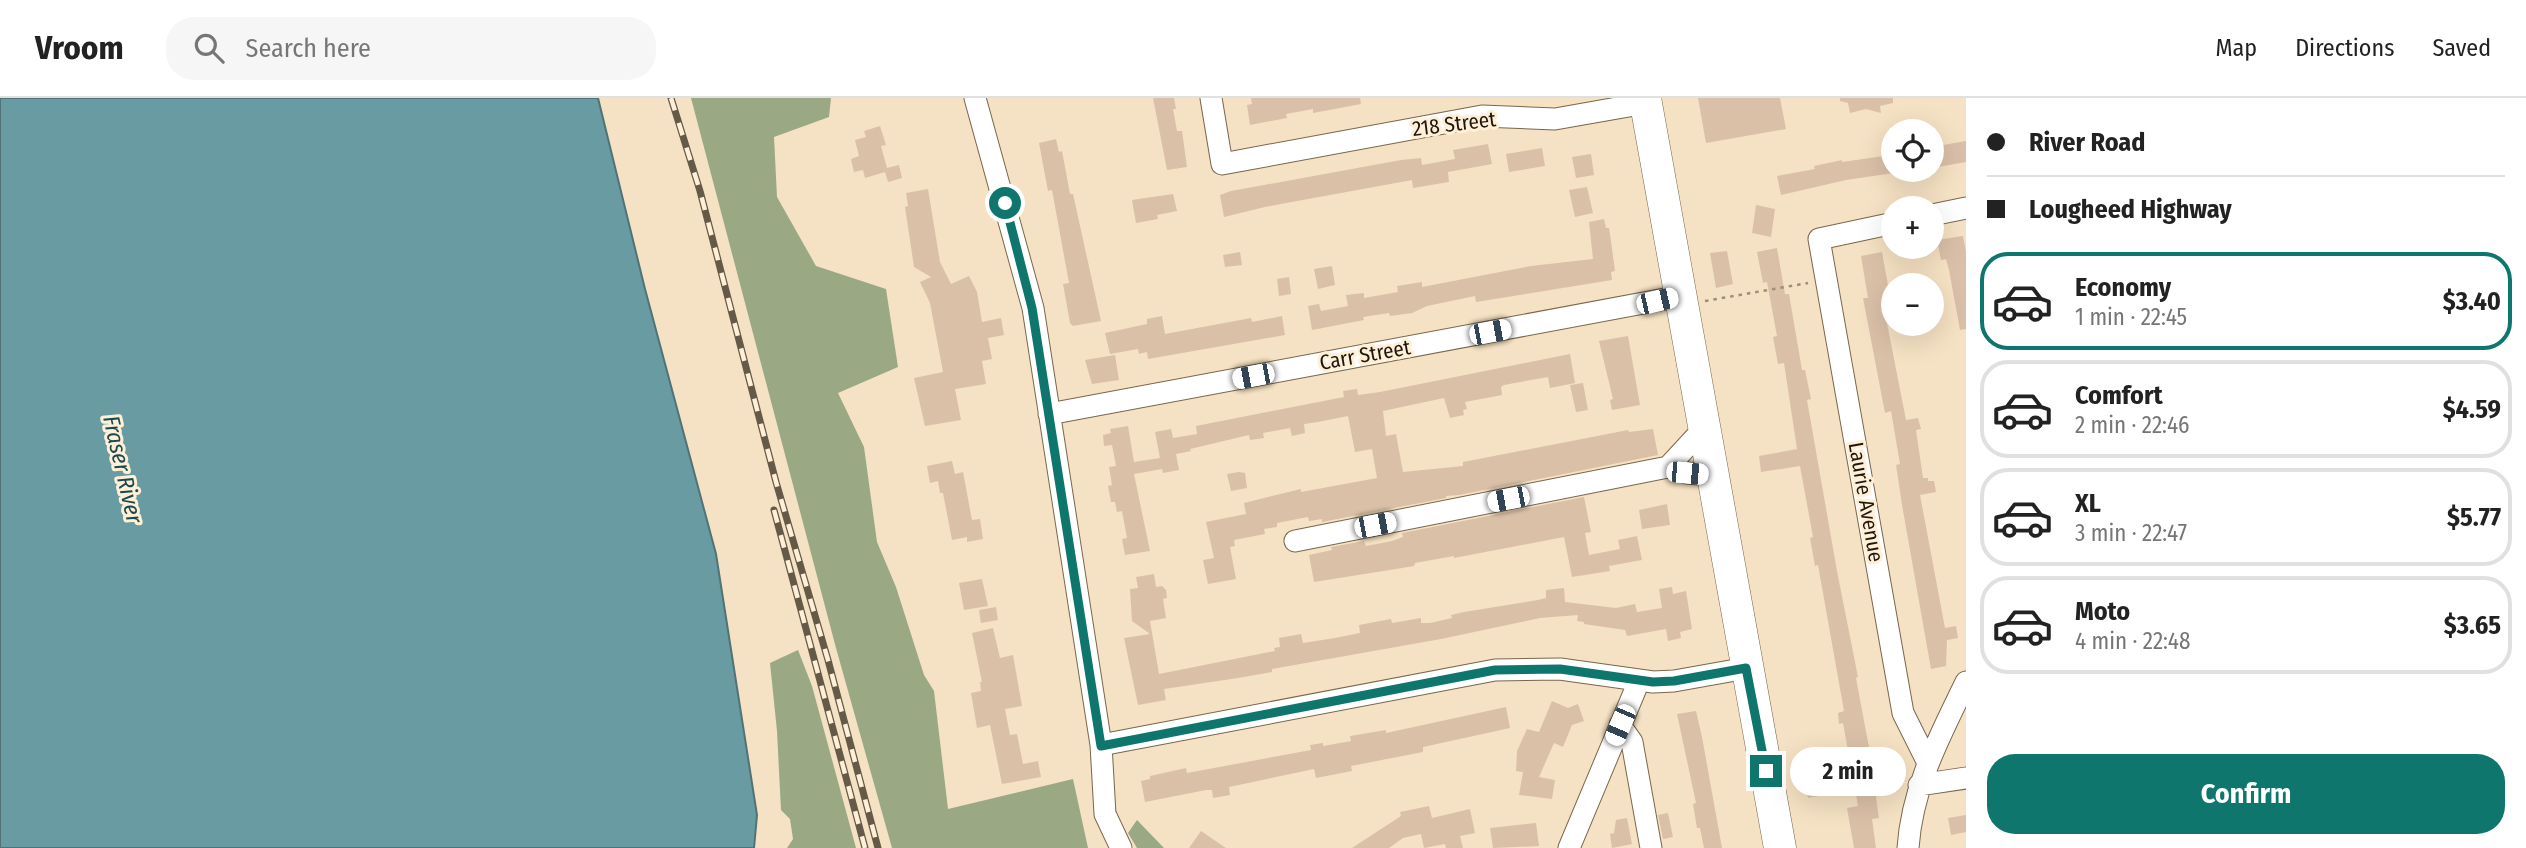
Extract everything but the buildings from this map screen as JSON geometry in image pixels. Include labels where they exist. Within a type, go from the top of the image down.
[{"type":"highway","points":[[1645,101],[1693,298],[1704,428],[1780,848]]},
{"type":"street","points":[[975,98],[1032,308],[1101,746],[1105,814],[1121,848]]},
{"type":"street","name":"218 Street","points":[[1211,98],[1222,163],[1482,116],[1555,119],[1645,101]]},
{"type":"street","points":[[1944,213],[1966,208]]},
{"type":"street","name":"Laurie Avenue","points":[[1881,226],[1819,239],[1903,713],[1927,761]]},
{"type":"street","name":"Carr Street","points":[[1049,414],[1693,298]]},
{"type":"street","points":[[1668,467],[1704,428]]},
{"type":"street","points":[[1295,541],[1668,467],[1687,473],[1712,475]]},
{"type":"street","points":[[1101,746],[1495,670],[1560,669],[1639,681],[1674,681],[1746,668]]},
{"type":"street","points":[[1569,848],[1639,681]]},
{"type":"street","points":[[1908,848],[1910,822],[1927,761],[1966,682]]},
{"type":"street","points":[[1620,725],[1632,742],[1651,848]]},
{"type":"street","points":[[1919,785],[1966,778]]},
{"type":"path","points":[[1693,298],[1827,280]]},
{"type":"green space","points":[[691,98],[831,98],[829,117],[774,137],[777,197],[816,266],[886,289],[898,367],[838,393],[864,447],[877,542],[896,587],[924,675],[934,691],[948,809],[1073,779],[1088,848],[892,848],[836,648]]},
{"type":"green space","points":[[798,650],[812,686],[856,848],[787,848],[793,839],[790,819],[781,810],[770,663]]},
{"type":"green space","points":[[1137,820],[1164,848],[1137,848],[1128,833]]},
{"type":"water","name":"Fraser River","points":[[0,98],[598,98],[645,289],[716,554],[757,815],[754,848],[0,848]]},
{"type":"railway","points":[[671,98],[700,191],[776,482],[828,660],[878,848]]},
{"type":"railway","points":[[774,510],[865,848]]},
{"type":"route","points":[[1005,203],[1032,308],[1101,746],[1495,670],[1560,669],[1653,682],[1674,681],[1746,668],[1766,771]]}]
